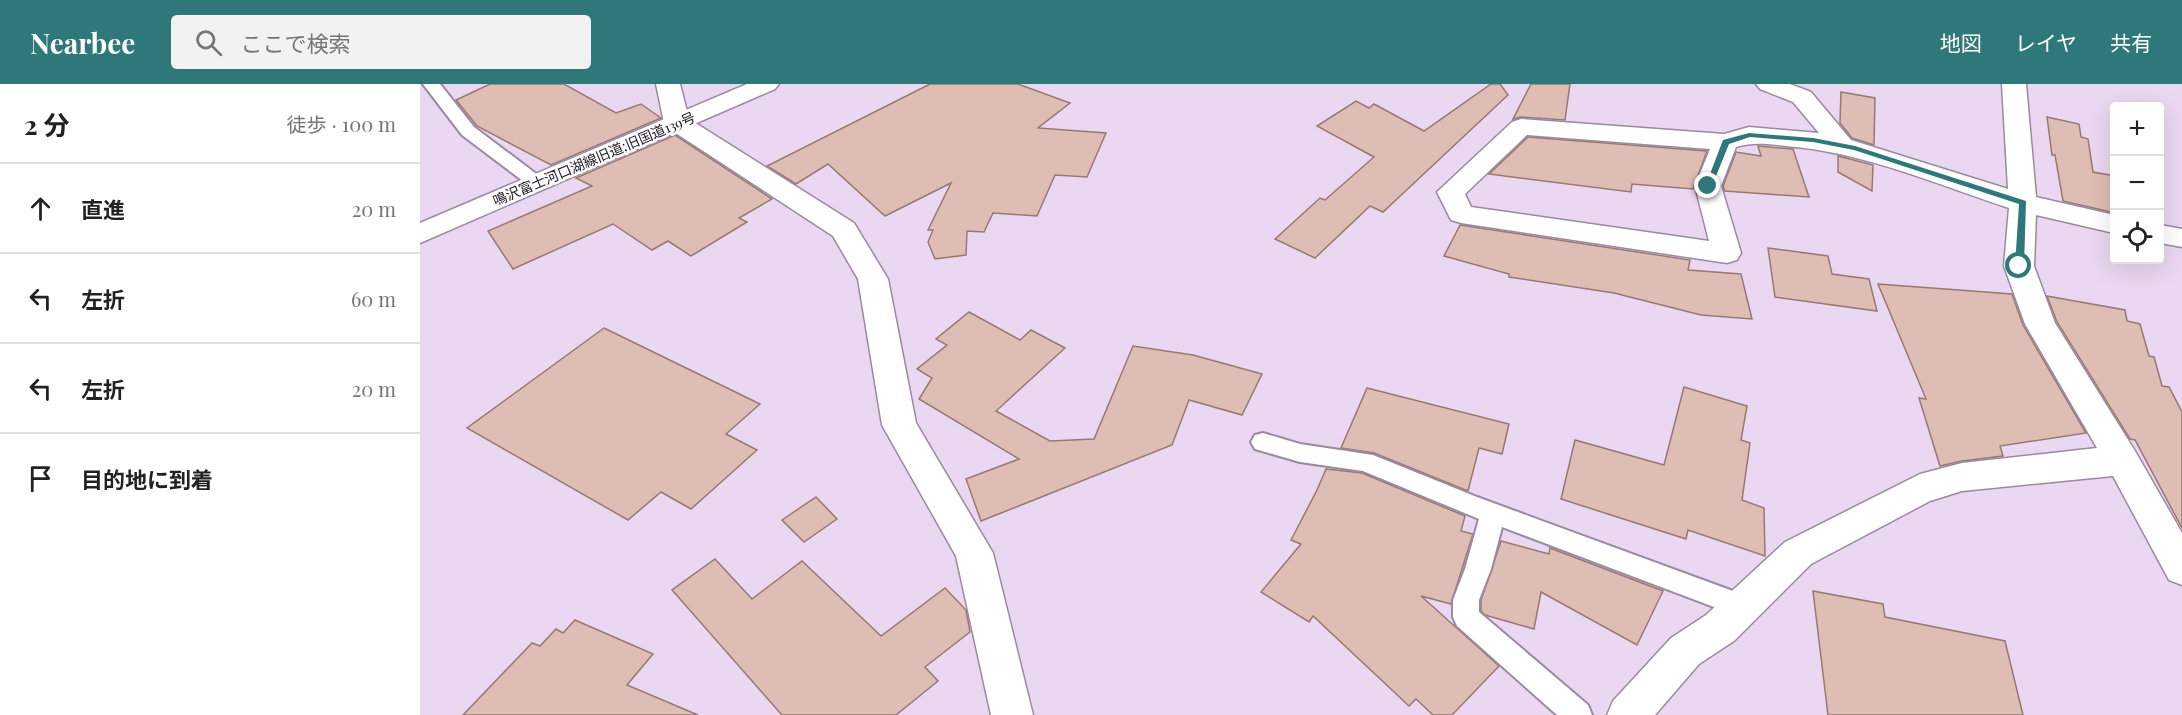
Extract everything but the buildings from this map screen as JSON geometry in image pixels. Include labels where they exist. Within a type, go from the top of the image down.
[{"type":"street","points":[[668,84],[677,123],[844,230],[873,279],[899,425],[974,553],[1012,715]]},
{"type":"street","name":"鳴沢富士河口湖線旧道;旧国道139号","points":[[420,234],[767,84]]},
{"type":"street","points":[[1768,84],[1802,96],[1844,146]]},
{"type":"street","points":[[2014,84],[2023,203],[2019,266],[2040,324],[2122,461],[2182,568]]},
{"type":"street","points":[[1725,142],[1708,186],[1727,253],[1461,214],[1451,192],[1521,127],[1725,142],[1749,135],[1813,140],[1844,146],[2023,203],[2110,224]]},
{"type":"street","points":[[2164,235],[2182,238]]},
{"type":"street","points":[[1628,715],[1685,651],[1720,628],[1798,553],[1920,489],[1962,477],[2084,462],[2122,461]]},
{"type":"lane","points":[[431,84],[468,131],[537,183]]},
{"type":"lane","points":[[1263,442],[1300,453],[1365,462],[1493,513],[1743,606]]},
{"type":"lane","points":[[1493,513],[1478,569],[1466,600],[1466,617],[1578,715]]},
{"type":"route","points":[[1708,186],[1725,142],[1749,135],[1813,140],[1855,148],[2023,203],[2019,266]]}]
